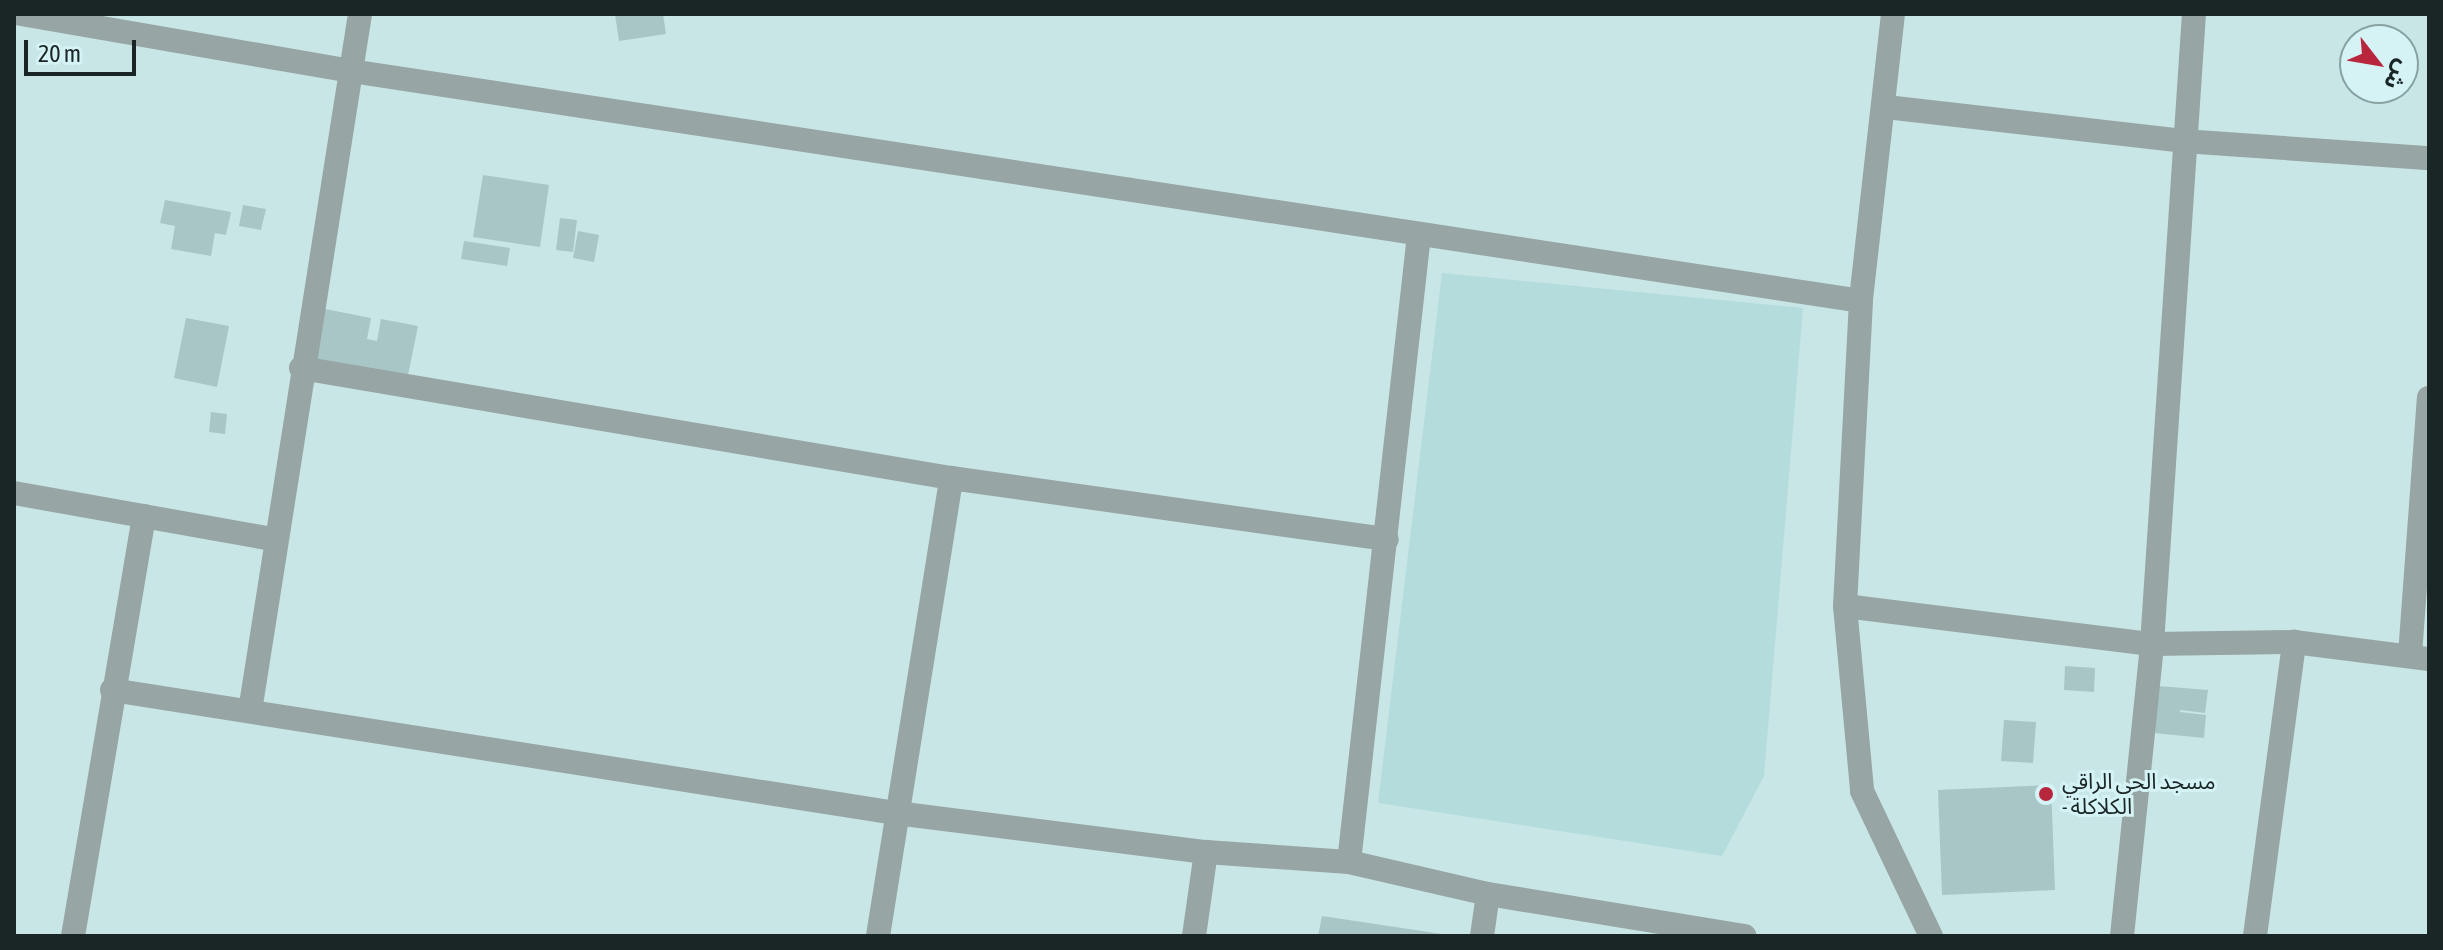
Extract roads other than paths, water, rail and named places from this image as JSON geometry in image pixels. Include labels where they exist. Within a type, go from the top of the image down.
[{"type":"street","points":[[21,14],[351,71],[1861,301]]},
{"type":"street","points":[[250,711],[272,539],[360,14]]},
{"type":"street","points":[[1893,14],[1886,107],[1861,301],[1845,606],[1862,791],[1931,936]]},
{"type":"street","points":[[2122,936],[2152,644],[2183,141],[2194,14]]},
{"type":"street","points":[[1886,107],[2183,141],[2429,158]]},
{"type":"street","points":[[1349,862],[1419,235]]},
{"type":"street","points":[[301,368],[951,478],[1387,539]]},
{"type":"street","points":[[1845,606],[2152,644],[2294,642],[2420,657],[2429,398]]},
{"type":"street","points":[[878,936],[951,478]]},
{"type":"street","points":[[14,493],[272,539]]},
{"type":"street","points":[[73,936],[112,690],[144,516]]},
{"type":"street","points":[[2255,936],[2294,642]]},
{"type":"street","points":[[112,690],[896,813],[1206,852],[1349,862],[1488,894],[1745,936]]},
{"type":"street","points":[[1194,936],[1206,852]]},
{"type":"street","points":[[1482,936],[1488,894]]},
{"type":"place","name":"مسجد الحي الراقي - الكلاكلة","points":[[2046,794]]}]
